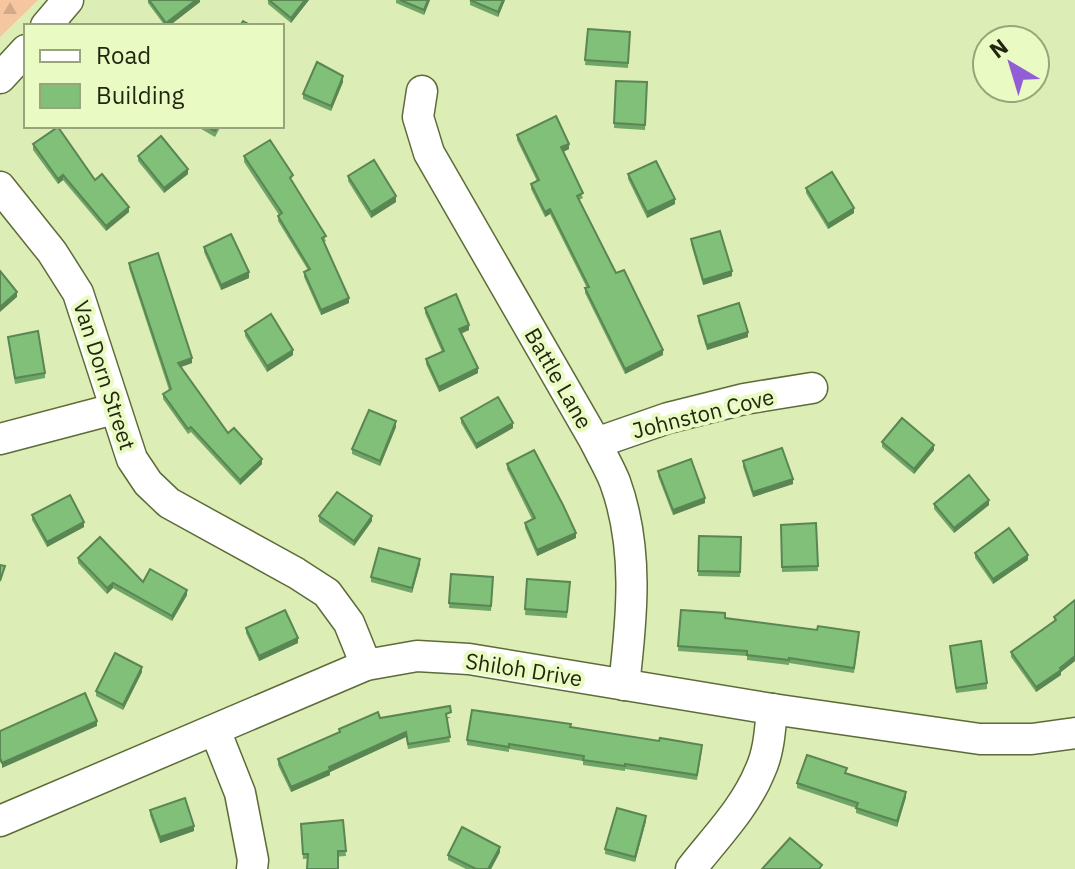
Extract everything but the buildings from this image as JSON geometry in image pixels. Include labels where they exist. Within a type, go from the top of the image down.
[{"type":"street","points":[[48,24],[68,0]]},
{"type":"street","points":[[0,78],[24,52]]},
{"type":"street","name":"Battle Lane","points":[[422,91],[418,117],[429,153],[596,443],[615,482],[627,530],[633,582],[624,685]]},
{"type":"street","name":"Van Dorn Street","points":[[0,187],[52,252],[78,293],[132,459],[148,483],[169,503],[327,593],[349,623],[366,665]]},
{"type":"street","name":"Johnston Cove","points":[[596,443],[668,418],[744,399],[812,388]]},
{"type":"street","points":[[0,439],[114,409]]},
{"type":"street","name":"Shiloh Drive","points":[[0,821],[366,665],[417,656],[469,659],[772,709],[980,739],[1032,739],[1075,733]]},
{"type":"street","points":[[691,869],[745,800],[761,770],[769,740],[772,709]]},
{"type":"street","points":[[215,730],[240,793],[252,869]]},
{"type":"green space","points":[[0,0],[38,0],[0,37]]}]
